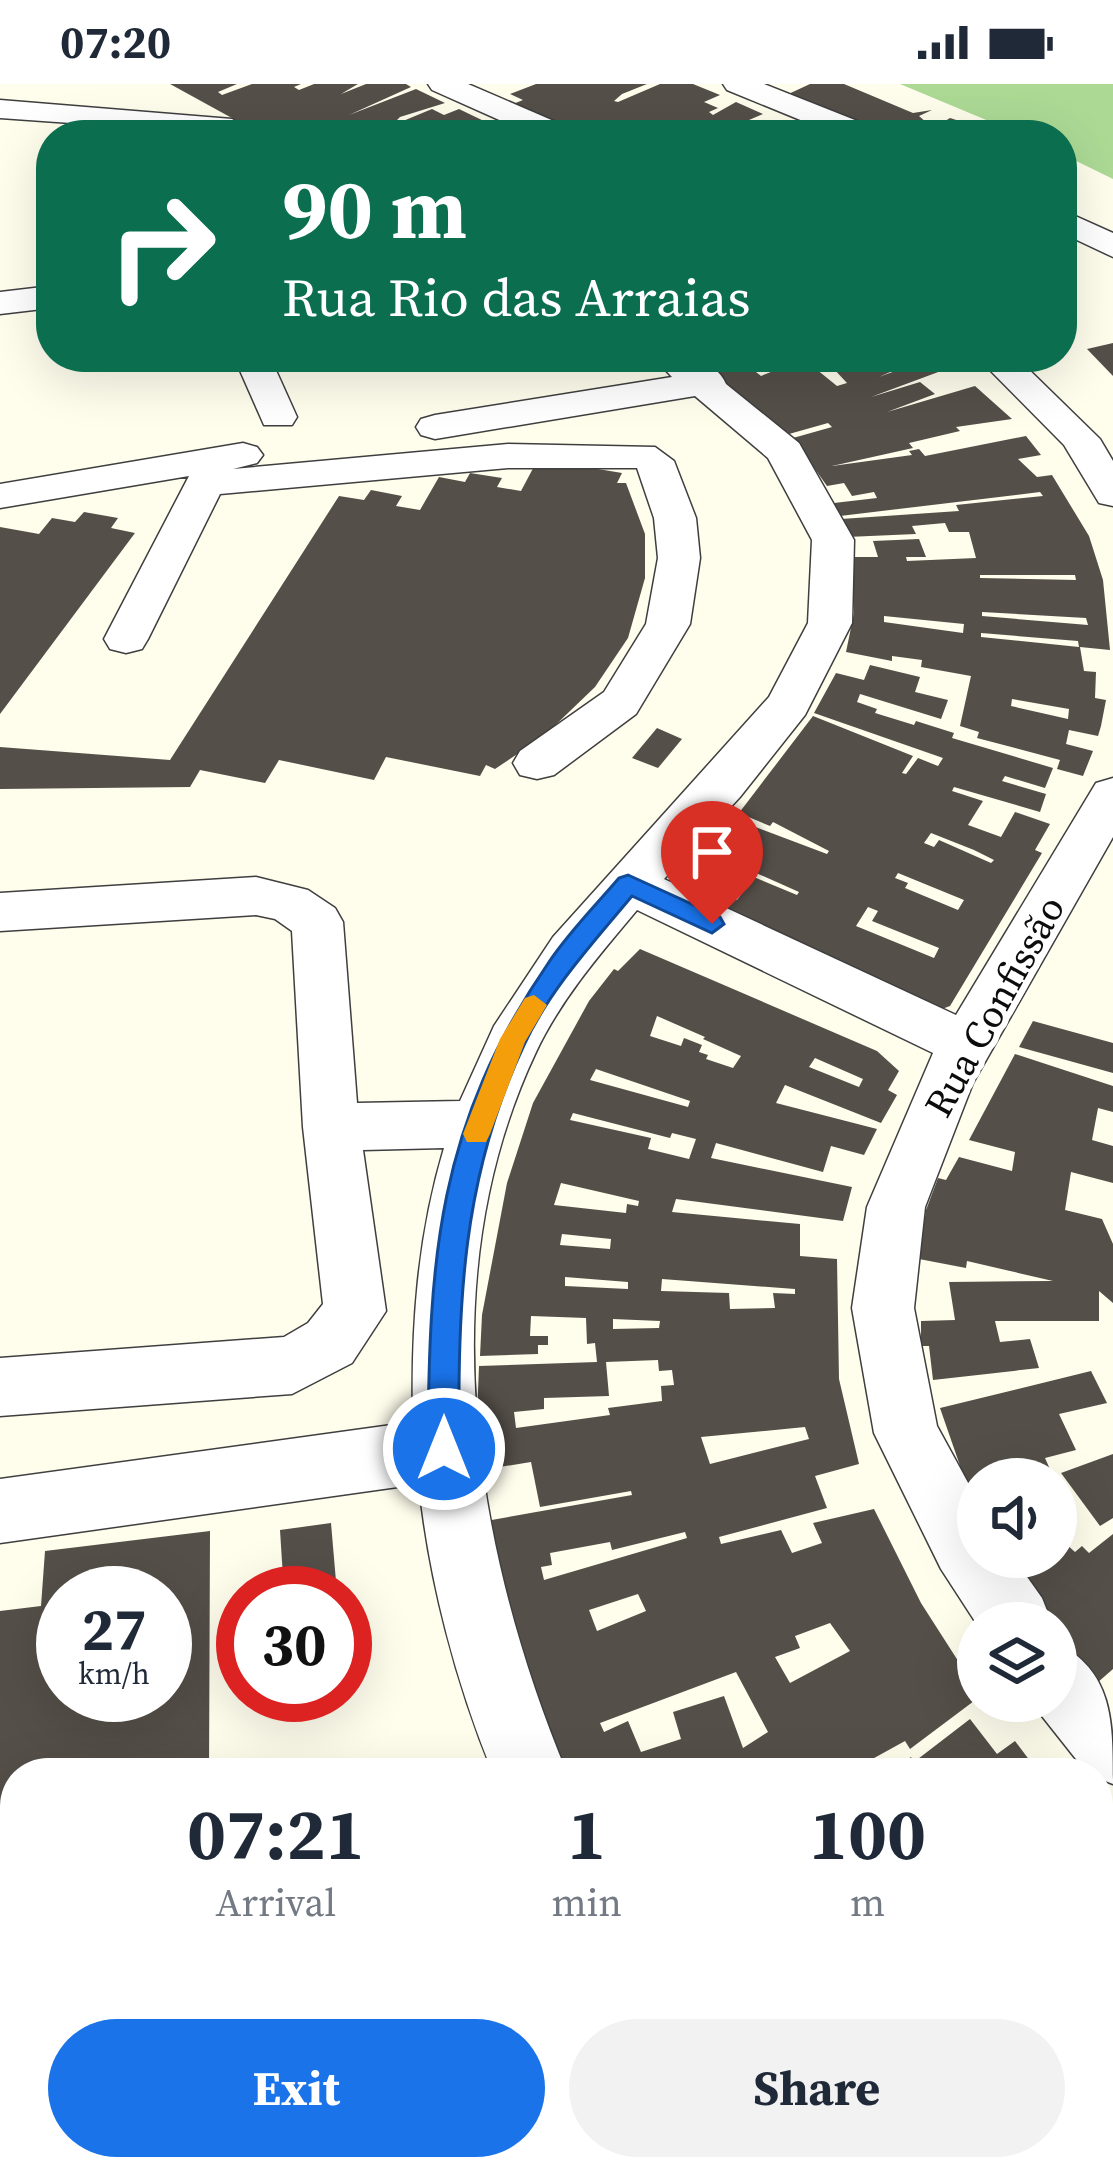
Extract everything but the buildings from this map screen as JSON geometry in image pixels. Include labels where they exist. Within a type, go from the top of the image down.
[{"type":"street","points":[[442,84],[512,120]]},
{"type":"street","points":[[738,84],[827,120]]},
{"type":"street","points":[[169,95],[218,120]]},
{"type":"street","points":[[0,110],[114,120]]},
{"type":"street","points":[[1077,228],[1113,248]]},
{"type":"street","points":[[0,303],[36,299]]},
{"type":"street","points":[[259,372],[278,418]]},
{"type":"street","points":[[0,496],[212,471],[634,398],[684,372]]},
{"type":"street","points":[[525,1758],[467,1580],[444,1449],[444,1306],[454,1217],[479,1124],[513,1039],[560,964],[771,729],[809,677],[833,622],[838,565],[830,530],[805,475],[764,428],[694,372]]},
{"type":"street","points":[[1010,372],[1081,439],[1113,494]]},
{"type":"street","points":[[212,471],[508,456],[640,455],[654,461],[675,518],[679,558],[668,624],[620,703],[537,764]]},
{"type":"street","points":[[127,639],[212,471]]},
{"type":"street","name":"Rua Confissão","points":[[1003,1602],[964,1545],[906,1433],[883,1308],[896,1207],[924,1130],[964,1043],[1113,796]]},
{"type":"street","points":[[628,884],[964,1043]]},
{"type":"street","points":[[0,912],[256,896],[290,903],[317,922],[332,1127],[355,1311],[330,1343],[292,1365],[0,1388]]},
{"type":"street","points":[[332,1127],[479,1124]]},
{"type":"street","points":[[0,1510],[444,1449]]},
{"type":"street","points":[[1077,1704],[1113,1748]]},
{"type":"green space","points":[[900,84],[1113,84],[1113,179],[1077,161],[1077,120],[986,120]]},
{"type":"slow traffic","points":[[476,1134],[513,1039],[534,1005]]},
{"type":"route","points":[[444,1449],[444,1306],[454,1217],[479,1124],[513,1039],[560,964],[628,884],[712,924]]}]
